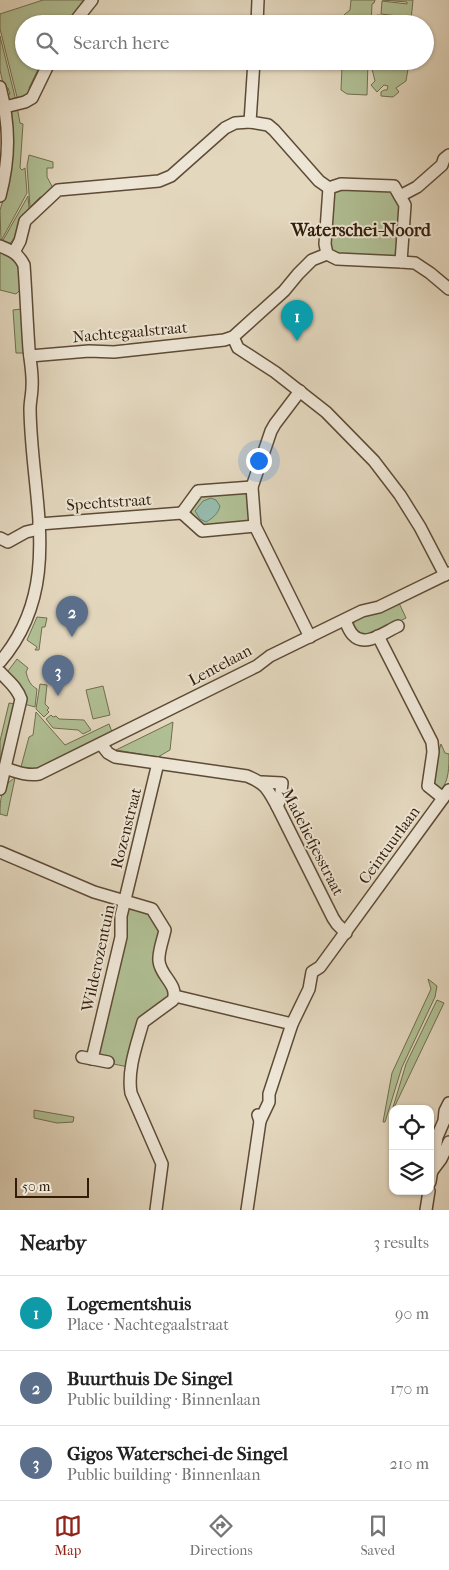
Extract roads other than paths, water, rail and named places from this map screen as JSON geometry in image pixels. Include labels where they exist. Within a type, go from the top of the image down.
[{"type":"street","points":[[80,15],[92,0]]},
{"type":"street","points":[[257,15],[258,0]]},
{"type":"street","points":[[5,107],[25,102],[32,98],[46,70]]},
{"type":"street","points":[[250,122],[253,70]]},
{"type":"street","points":[[0,87],[5,107],[8,142],[8,161],[0,196]]},
{"type":"street","points":[[14,252],[20,241],[24,221],[58,190],[159,181],[170,176],[225,128],[235,123],[250,122],[268,125],[319,181],[329,188]]},
{"type":"street","points":[[400,196],[417,187],[449,155]]},
{"type":"street","points":[[329,188],[341,184],[394,186],[405,205],[401,262]]},
{"type":"street","points":[[327,254],[325,244],[329,188]]},
{"type":"street","points":[[0,246],[14,252],[20,257],[24,265],[32,386],[30,408],[40,563],[37,587],[29,616],[14,644],[0,662]]},
{"type":"street","points":[[447,574],[410,511],[374,461],[326,412],[275,372],[238,348],[233,337],[284,291],[312,260],[327,254],[337,259],[414,263],[430,273],[449,289]]},
{"type":"street","name":"Nachtegaalstraat","points":[[30,356],[158,348],[224,340],[233,337]]},
{"type":"street","points":[[300,391],[275,424],[252,487],[255,526],[310,637]]},
{"type":"street","points":[[252,487],[198,491],[182,513],[202,531],[255,526]]},
{"type":"street","name":"Spechtstraat","points":[[0,538],[8,542],[39,526],[182,513]]},
{"type":"street","name":"Lentelaan","points":[[5,768],[23,774],[39,774],[257,666],[270,656],[362,611],[380,607],[447,574]]},
{"type":"street","points":[[345,620],[354,636],[368,640],[398,626]]},
{"type":"street","points":[[378,636],[432,742],[434,752],[428,786],[446,794]]},
{"type":"street","points":[[0,672],[19,693],[21,699],[0,790]]},
{"type":"street","name":"Madeliefjesstraat","points":[[101,744],[115,758],[247,776],[262,782],[277,806],[332,918],[346,933]]},
{"type":"street","name":"Rozenstraat","points":[[125,900],[158,763]]},
{"type":"street","name":"Ceintuurlaan","points":[[247,1210],[260,1121],[258,1112],[269,1094],[292,1024],[309,990],[312,972],[320,967],[346,933],[446,794]]},
{"type":"street","points":[[0,852],[94,892],[125,900]]},
{"type":"street","name":"Wilderozentuin","points":[[108,1062],[87,1058],[120,937],[121,916],[125,900],[152,909],[165,930],[159,960],[160,967],[175,992],[175,996]]},
{"type":"street","points":[[156,1210],[162,1164],[131,1093],[129,1084],[143,1022],[173,1000],[175,996],[292,1024]]},
{"type":"street","points":[[434,1153],[436,1137],[444,1121],[445,1111],[449,1102]]},
{"type":"street","points":[[434,1172],[449,1142],[436,1137]]},
{"type":"street","points":[[426,1210],[428,1195]]},
{"type":"place","name":"Logementshuis","points":[[297,341]]},
{"type":"place","name":"Buurthuis De Singel","points":[[72,637]]},
{"type":"place","name":"Gigos Waterschei-de Singel","points":[[58,696]]},
{"type":"district","name":"Waterschei-Noord","points":[[361,230]]}]
